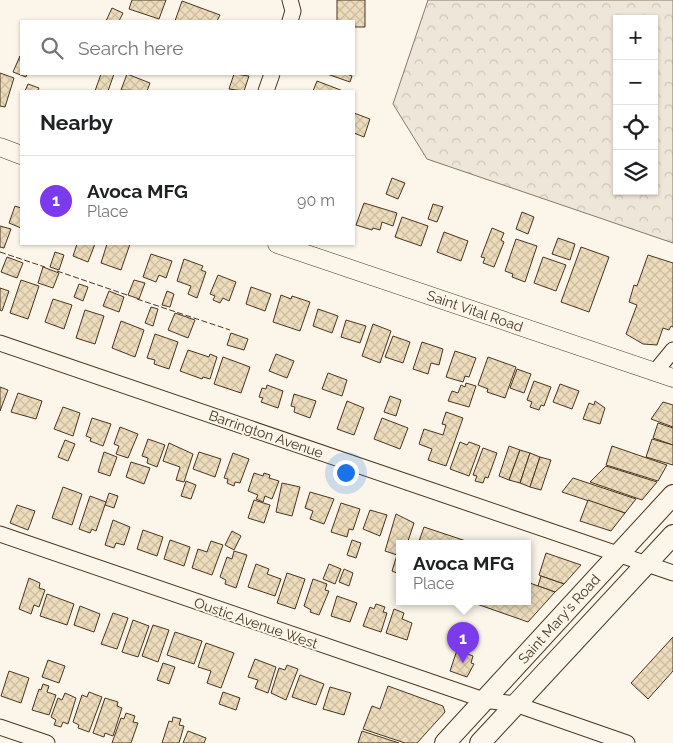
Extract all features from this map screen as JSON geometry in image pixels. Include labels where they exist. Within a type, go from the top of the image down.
[{"type":"main road","name":"Saint Mary's Road","points":[[445,743],[673,494]]},
{"type":"main road","name":"Saint Mary's Road","points":[[480,743],[514,704],[673,535]]},
{"type":"street","points":[[290,0],[293,11],[290,20]]},
{"type":"street","points":[[266,90],[272,75]]},
{"type":"street","points":[[0,147],[20,155]]},
{"type":"street","name":"Saint Vital Road","points":[[281,245],[673,378]]},
{"type":"street","name":"Barrington Avenue","points":[[0,343],[673,573]]},
{"type":"street","points":[[655,372],[673,350]]},
{"type":"street","name":"Oustic Avenue West","points":[[0,534],[484,700],[514,704],[627,743]]},
{"type":"street","points":[[0,727],[47,743]]},
{"type":"green space","points":[[428,0],[673,0],[673,243],[427,159],[393,104]]},
{"type":"building","points":[[132,0],[166,0],[159,19],[129,9]]},
{"type":"building","points":[[337,0],[365,0],[365,27],[355,27],[355,20],[337,20]]},
{"type":"building","points":[[182,1],[220,15],[218,20],[175,20]]},
{"type":"building","points":[[112,8],[123,13],[120,20],[106,20]]},
{"type":"building","points":[[20,56],[20,75],[13,72]]},
{"type":"building","points":[[0,73],[14,78],[5,107],[0,106]]},
{"type":"building","points":[[101,75],[114,75],[108,90],[95,90]]},
{"type":"building","points":[[127,75],[150,83],[147,90],[121,90]]},
{"type":"building","points":[[234,75],[249,76],[244,90],[229,89]]},
{"type":"building","points":[[330,75],[350,75],[352,76],[350,82]]},
{"type":"building","points":[[317,81],[340,90],[313,90]]},
{"type":"building","points":[[28,84],[39,88],[38,90],[25,90]]},
{"type":"building","points":[[355,113],[370,119],[364,137],[355,133]]},
{"type":"building","points":[[392,178],[405,183],[398,199],[386,194]]},
{"type":"building","points":[[364,203],[397,213],[393,226],[382,222],[380,230],[373,228],[372,230],[356,225]]},
{"type":"building","points":[[433,204],[443,207],[437,222],[428,219]]},
{"type":"building","points":[[15,206],[20,208],[20,228],[9,223]]},
{"type":"building","points":[[522,212],[534,217],[528,234],[516,229]]},
{"type":"building","points":[[402,217],[428,226],[421,246],[395,237]]},
{"type":"building","points":[[0,226],[11,229],[4,248],[0,247]]},
{"type":"building","points":[[492,228],[504,233],[501,240],[504,242],[494,267],[483,263],[485,258],[481,257]]},
{"type":"building","points":[[444,232],[468,241],[461,261],[437,252]]},
{"type":"building","points":[[558,238],[575,244],[570,260],[552,254]]},
{"type":"building","points":[[516,239],[537,246],[525,282],[512,277],[513,274],[505,271]]},
{"type":"building","points":[[77,245],[95,245],[88,262],[73,256]]},
{"type":"building","points":[[107,245],[130,245],[121,270],[101,263]]},
{"type":"building","points":[[581,247],[609,257],[589,312],[561,302]]},
{"type":"building","points":[[55,252],[64,255],[59,270],[50,267]]},
{"type":"building","points":[[151,254],[172,261],[166,278],[159,275],[156,282],[143,277]]},
{"type":"building","points":[[648,255],[673,263],[673,327],[671,326],[669,330],[663,328],[657,345],[643,344],[626,334],[637,305],[629,302],[634,285],[637,286]]},
{"type":"building","points":[[7,257],[23,263],[17,278],[1,272]]},
{"type":"building","points":[[543,257],[566,265],[556,291],[534,283]]},
{"type":"building","points":[[184,259],[203,266],[201,270],[206,272],[197,298],[188,294],[191,286],[177,281]]},
{"type":"building","points":[[43,267],[59,273],[53,288],[38,283]]},
{"type":"building","points":[[218,275],[236,282],[229,301],[223,298],[220,303],[213,300],[215,296],[210,294]]},
{"type":"building","points":[[21,280],[39,286],[28,319],[10,313]]},
{"type":"building","points":[[134,280],[145,283],[139,299],[128,295]]},
{"type":"building","points":[[79,284],[88,287],[83,301],[74,297]]},
{"type":"building","points":[[251,287],[271,294],[265,311],[246,304]]},
{"type":"building","points":[[0,288],[9,291],[2,311],[0,310]]},
{"type":"building","points":[[109,291],[124,297],[119,312],[103,306]]},
{"type":"building","points":[[167,291],[174,294],[170,307],[162,305]]},
{"type":"building","points":[[281,295],[291,299],[292,296],[310,302],[300,331],[273,322]]},
{"type":"building","points":[[53,299],[72,305],[64,329],[45,322]]},
{"type":"building","points":[[151,307],[158,309],[153,326],[145,323]]},
{"type":"building","points":[[318,309],[338,316],[332,333],[313,326]]},
{"type":"building","points":[[85,310],[104,316],[95,344],[76,338]]},
{"type":"building","points":[[175,313],[195,320],[188,338],[168,330]]},
{"type":"building","points":[[346,320],[366,326],[360,343],[341,337]]},
{"type":"building","points":[[121,321],[144,330],[135,357],[112,348]]},
{"type":"building","points":[[373,324],[391,331],[380,363],[362,356]]},
{"type":"building","points":[[231,333],[248,339],[244,350],[227,345]]},
{"type":"building","points":[[155,334],[178,342],[169,369],[154,364],[155,360],[147,358]]},
{"type":"building","points":[[393,336],[410,342],[403,363],[385,357]]},
{"type":"building","points":[[422,342],[443,349],[439,365],[431,363],[428,374],[413,369]]},
{"type":"building","points":[[188,350],[209,357],[210,354],[217,357],[210,379],[203,377],[202,379],[180,371]]},
{"type":"building","points":[[455,351],[476,358],[469,377],[465,376],[463,382],[446,377]]},
{"type":"building","points":[[276,354],[294,361],[287,378],[269,371]]},
{"type":"building","points":[[223,357],[250,367],[241,393],[214,384]]},
{"type":"building","points":[[488,357],[516,367],[505,398],[487,392],[488,389],[478,385]]},
{"type":"building","points":[[517,369],[531,374],[524,393],[510,388]]},
{"type":"building","points":[[328,373],[347,380],[342,396],[322,389]]},
{"type":"building","points":[[534,381],[551,387],[544,406],[541,405],[539,410],[530,407],[532,402],[527,400]]},
{"type":"building","points":[[466,383],[476,386],[469,407],[448,401],[452,391],[458,393],[461,385],[465,387]]},
{"type":"building","points":[[560,384],[579,391],[572,409],[553,402]]},
{"type":"building","points":[[267,385],[283,391],[278,408],[261,402],[263,398],[259,397],[262,388],[266,389]]},
{"type":"building","points":[[0,387],[8,390],[0,411]]},
{"type":"building","points":[[18,393],[42,401],[36,419],[11,412]]},
{"type":"building","points":[[294,394],[316,401],[310,418],[294,412],[295,407],[291,406]]},
{"type":"building","points":[[390,396],[401,400],[396,416],[384,412]]},
{"type":"building","points":[[347,401],[364,408],[354,435],[337,429]]},
{"type":"building","points":[[595,401],[605,408],[600,424],[583,419],[589,403],[594,405]]},
{"type":"building","points":[[663,402],[673,405],[673,427],[651,419]]},
{"type":"building","points":[[63,407],[80,413],[73,436],[54,429]]},
{"type":"building","points":[[446,412],[463,418],[446,466],[428,460],[432,449],[419,444],[424,429],[443,435],[446,425],[442,424]]},
{"type":"building","points":[[92,418],[111,424],[103,446],[90,441],[91,438],[86,436]]},
{"type":"building","points":[[382,418],[408,428],[400,449],[374,439]]},
{"type":"building","points":[[658,423],[673,428],[673,445],[653,438]]},
{"type":"building","points":[[120,427],[138,434],[128,458],[116,454],[119,446],[114,444]]},
{"type":"building","points":[[148,439],[165,445],[157,467],[147,463],[148,458],[142,456]]},
{"type":"building","points":[[652,439],[673,445],[673,465],[646,457]]},
{"type":"building","points":[[65,440],[75,444],[68,461],[58,457]]},
{"type":"building","points":[[460,442],[467,445],[469,442],[480,446],[469,476],[450,469]]},
{"type":"building","points":[[169,443],[193,454],[184,482],[176,480],[180,467],[163,461]]},
{"type":"building","points":[[509,446],[520,450],[509,480],[499,476]]},
{"type":"building","points":[[612,446],[667,465],[658,481],[606,465]]},
{"type":"building","points":[[483,448],[497,453],[488,478],[485,477],[483,483],[475,481],[477,476],[473,475]]},
{"type":"building","points":[[520,450],[530,453],[520,483],[509,480]]},
{"type":"building","points":[[104,452],[117,457],[110,476],[98,472]]},
{"type":"building","points":[[199,452],[221,459],[215,477],[193,469]]},
{"type":"building","points":[[233,453],[249,459],[240,483],[235,482],[234,486],[227,483],[228,479],[224,478]]},
{"type":"building","points":[[530,453],[540,457],[530,487],[520,483]]},
{"type":"building","points":[[540,457],[551,460],[541,490],[530,487]]},
{"type":"building","points":[[131,462],[150,468],[144,484],[126,477]]},
{"type":"building","points":[[606,466],[657,482],[642,500],[590,482]]},
{"type":"building","points":[[254,473],[263,476],[264,473],[270,475],[269,478],[279,481],[272,499],[265,496],[263,502],[256,499],[258,495],[248,491]]},
{"type":"building","points":[[573,478],[636,499],[625,513],[562,492]]},
{"type":"building","points":[[186,481],[196,485],[191,499],[181,496]]},
{"type":"building","points":[[282,483],[300,487],[292,516],[276,512]]},
{"type":"building","points":[[63,487],[82,494],[72,525],[52,518]]},
{"type":"building","points":[[310,492],[334,499],[324,524],[310,519],[313,511],[305,508]]},
{"type":"building","points":[[109,493],[118,496],[114,508],[105,505]]},
{"type":"building","points":[[90,496],[106,502],[96,531],[92,529],[90,533],[79,529]]},
{"type":"building","points":[[254,500],[270,505],[264,523],[248,518]]},
{"type":"building","points":[[588,500],[625,513],[611,531],[580,521]]},
{"type":"building","points":[[341,503],[360,509],[353,530],[349,529],[347,537],[331,532]]},
{"type":"building","points":[[17,505],[35,511],[28,530],[10,523]]},
{"type":"building","points":[[370,510],[387,515],[380,536],[363,529]]},
{"type":"building","points":[[396,514],[414,523],[408,540],[396,540],[396,555],[385,551]]},
{"type":"building","points":[[113,520],[130,527],[124,545],[116,543],[114,548],[105,545]]},
{"type":"building","points":[[424,527],[463,540],[419,540]]},
{"type":"building","points":[[143,530],[163,537],[157,556],[137,549]]},
{"type":"building","points":[[232,531],[241,536],[234,550],[225,545]]},
{"type":"building","points":[[170,540],[190,547],[184,566],[164,559]]},
{"type":"building","points":[[352,540],[361,543],[356,558],[347,555]]},
{"type":"building","points":[[211,541],[223,545],[212,575],[192,568],[198,549],[207,552]]},
{"type":"building","points":[[234,551],[247,555],[236,588],[225,584],[226,580],[220,577],[227,557],[232,559]]},
{"type":"building","points":[[546,553],[581,565],[564,584],[539,575]]},
{"type":"building","points":[[396,558],[396,573],[392,571]]},
{"type":"building","points":[[256,564],[269,569],[267,574],[281,579],[275,596],[248,587]]},
{"type":"building","points":[[329,564],[341,569],[335,584],[323,579]]},
{"type":"building","points":[[344,569],[353,573],[349,586],[339,582]]},
{"type":"building","points":[[287,573],[305,579],[295,609],[277,603]]},
{"type":"building","points":[[541,576],[564,584],[555,592],[538,586]]},
{"type":"building","points":[[29,578],[40,583],[39,588],[45,590],[39,607],[34,605],[31,614],[19,609]]},
{"type":"building","points":[[313,579],[327,584],[325,590],[329,591],[319,615],[310,612],[311,610],[304,606]]},
{"type":"building","points":[[531,583],[555,592],[528,622],[480,605],[531,605]]},
{"type":"building","points":[[47,594],[74,604],[67,625],[40,616]]},
{"type":"building","points":[[337,596],[357,603],[350,622],[331,616]]},
{"type":"building","points":[[376,604],[385,607],[383,612],[387,613],[381,632],[363,626],[370,607],[374,609]]},
{"type":"building","points":[[80,606],[100,614],[94,632],[74,625]]},
{"type":"building","points":[[394,609],[404,613],[402,619],[412,623],[407,640],[386,633]]},
{"type":"building","points":[[113,613],[128,618],[117,649],[101,644]]},
{"type":"building","points":[[133,620],[149,626],[138,657],[122,652]]},
{"type":"building","points":[[153,625],[169,630],[158,662],[142,656]]},
{"type":"building","points":[[175,632],[202,641],[194,664],[167,655]]},
{"type":"building","points":[[673,637],[673,671],[648,699],[631,683]]},
{"type":"building","points":[[206,643],[234,653],[221,688],[207,683],[211,671],[198,667]]},
{"type":"building","points":[[457,650],[473,656],[471,663],[474,664],[467,677],[450,671]]},
{"type":"building","points":[[255,659],[276,667],[268,693],[255,688],[258,680],[248,677]]},
{"type":"building","points":[[48,660],[65,666],[59,683],[42,677]]},
{"type":"building","points":[[163,663],[175,667],[169,684],[157,680]]},
{"type":"building","points":[[287,665],[298,669],[286,700],[271,693],[279,668],[285,670]]},
{"type":"building","points":[[9,671],[29,678],[21,703],[1,696]]},
{"type":"building","points":[[300,675],[324,684],[316,705],[292,697]]},
{"type":"building","points":[[43,684],[49,686],[47,692],[56,695],[49,715],[32,710],[39,689],[41,690]]},
{"type":"building","points":[[388,686],[443,706],[445,712],[417,743],[405,743],[363,729],[372,706],[380,709]]},
{"type":"building","points":[[330,687],[351,693],[344,715],[323,709]]},
{"type":"building","points":[[89,692],[102,697],[89,732],[78,728],[79,725],[73,722],[82,695],[87,697]]},
{"type":"building","points":[[223,692],[240,698],[236,710],[219,704]]},
{"type":"building","points":[[65,693],[76,698],[68,724],[63,722],[61,727],[54,725],[56,720],[51,717],[58,698],[62,700]]},
{"type":"building","points":[[105,698],[118,702],[117,706],[122,708],[113,736],[105,733],[104,737],[93,733]]},
{"type":"building","points":[[126,713],[135,716],[133,722],[138,723],[131,743],[112,743],[121,718],[124,719]]},
{"type":"building","points":[[173,717],[181,719],[179,725],[184,726],[179,743],[162,743],[169,721],[172,722]]},
{"type":"building","points":[[188,731],[206,738],[204,743],[183,743]]},
{"type":"building","points":[[362,731],[399,743],[358,743]]},
{"type":"fence","points":[[0,252],[45,267]]},
{"type":"fence","points":[[57,271],[130,296]]},
{"type":"fence","points":[[137,299],[230,330]]},
{"type":"place","name":"Avoca MFG","points":[[463,663]]}]
